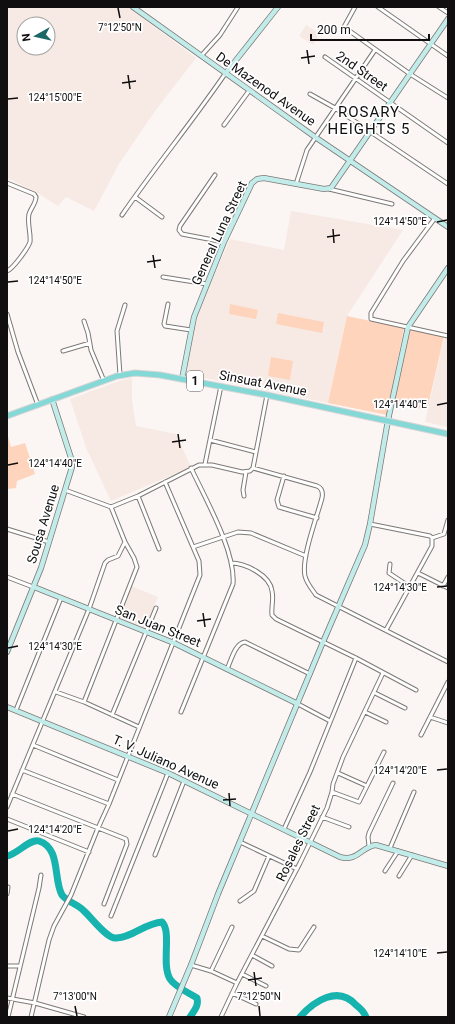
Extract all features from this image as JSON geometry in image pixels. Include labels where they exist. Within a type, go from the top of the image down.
[{"type":"main road","points":[[226,74],[278,7]]},
{"type":"main road","name":"De Mazenod Avenue","points":[[136,8],[249,91],[448,227]]},
{"type":"main road","points":[[328,189],[334,185],[448,19]]},
{"type":"main road","name":"General Luna Street","points":[[182,379],[194,317],[224,242],[249,187],[254,180],[264,178],[328,189]]},
{"type":"main road","points":[[169,1017],[192,965],[215,901],[338,606],[365,546],[388,420],[408,327],[448,268]]},
{"type":"main road","name":"Sinsuat Avenue","points":[[7,416],[120,375],[143,373],[267,395],[448,434]]},
{"type":"main road","name":"Sousa Avenue","points":[[7,652],[34,587],[50,542],[72,467],[72,461],[52,399]]},
{"type":"main road","name":"San Juan Street","points":[[34,587],[174,643],[298,704]]},
{"type":"main road","name":"T. V. Juliano Avenue","points":[[7,707],[168,773],[344,858],[351,858],[358,855],[369,846]]},
{"type":"main road","points":[[369,846],[376,845],[390,848],[448,866]]},
{"type":"street","points":[[201,56],[220,35],[238,7]]},
{"type":"street","points":[[355,7],[344,28],[410,74],[448,98]]},
{"type":"street","points":[[378,7],[448,56]]},
{"type":"street","points":[[439,7],[448,13]]},
{"type":"street","points":[[296,184],[305,154],[315,137],[375,50]]},
{"type":"street","name":"2nd Street","points":[[325,57],[448,143]]},
{"type":"street","points":[[122,215],[226,74]]},
{"type":"street","points":[[224,125],[249,91]]},
{"type":"street","points":[[310,94],[335,108],[448,184]]},
{"type":"street","points":[[215,175],[180,226],[179,230],[182,234],[224,242]]},
{"type":"street","points":[[7,183],[36,197],[36,201],[29,216],[30,242],[12,269],[7,271]]},
{"type":"street","points":[[328,189],[392,204]]},
{"type":"street","points":[[135,197],[162,217]]},
{"type":"street","points":[[435,218],[404,261],[371,313],[371,319],[448,336]]},
{"type":"street","points":[[163,277],[206,284]]},
{"type":"street","points":[[168,304],[164,324],[165,326],[191,330]]},
{"type":"street","points":[[120,375],[117,331],[125,305]]},
{"type":"street","points":[[7,314],[18,352],[38,405]]},
{"type":"street","points":[[84,321],[91,350],[104,381]]},
{"type":"street","points":[[7,334],[12,332]]},
{"type":"street","points":[[63,351],[90,344]]},
{"type":"street","points":[[206,464],[222,386]]},
{"type":"street","points":[[251,470],[267,395]]},
{"type":"street","points":[[210,440],[256,452]]},
{"type":"street","points":[[65,490],[111,507],[138,496],[191,468],[206,464],[246,472],[251,470],[284,476],[317,486],[321,490],[322,498],[304,568],[307,582],[312,590],[322,599],[448,662]]},
{"type":"street","points":[[181,712],[232,584],[233,572],[223,537],[191,468]]},
{"type":"street","points":[[244,496],[242,490],[246,472]]},
{"type":"street","points":[[284,476],[277,500],[279,507],[316,518]]},
{"type":"street","points":[[31,1017],[54,926],[71,895],[109,804],[200,575],[201,567],[199,561],[165,482]]},
{"type":"street","points":[[138,496],[159,549]]},
{"type":"street","points":[[84,702],[137,567],[111,507]]},
{"type":"street","points":[[370,524],[432,538],[444,534],[448,520]]},
{"type":"street","points":[[7,529],[50,542]]},
{"type":"street","points":[[193,547],[244,531],[306,556]]},
{"type":"street","points":[[386,630],[432,546],[432,538]]},
{"type":"street","points":[[7,807],[56,692],[89,609],[105,563],[108,560],[118,556],[125,542]]},
{"type":"street","points":[[231,563],[243,565],[259,573],[268,580],[272,590],[272,615],[276,620],[356,658],[416,690]]},
{"type":"street","points":[[390,564],[389,573],[410,587]]},
{"type":"street","points":[[418,573],[448,588]]},
{"type":"street","name":"San Juan Street","points":[[7,577],[34,587]]},
{"type":"street","points":[[444,586],[448,577]]},
{"type":"street","points":[[16,710],[61,598]]},
{"type":"street","points":[[112,714],[156,608]]},
{"type":"street","points":[[227,669],[238,645],[245,642],[310,674]]},
{"type":"street","points":[[284,829],[310,772],[356,658]]},
{"type":"street","name":"Rosales Street","points":[[221,1017],[327,808],[333,784],[343,757],[375,693],[383,673]]},
{"type":"street","points":[[421,735],[448,682]]},
{"type":"street","points":[[444,690],[448,692]]},
{"type":"street","points":[[56,692],[84,702],[139,727]]},
{"type":"street","points":[[375,693],[405,708]]},
{"type":"street","points":[[298,704],[330,721]]},
{"type":"street","points":[[365,712],[386,722]]},
{"type":"street","points":[[430,717],[448,723]]},
{"type":"street","points":[[33,745],[118,780]]},
{"type":"street","points":[[332,792],[359,802],[384,752]]},
{"type":"street","points":[[22,770],[109,804]]},
{"type":"street","points":[[111,916],[168,773]]},
{"type":"street","points":[[338,773],[367,786]]},
{"type":"street","points":[[155,855],[184,781]]},
{"type":"street","points":[[369,846],[368,833],[393,783]]},
{"type":"street","points":[[390,848],[414,792]]},
{"type":"street","points":[[12,794],[124,838],[127,844],[104,904]]},
{"type":"street","points":[[322,816],[349,827]]},
{"type":"street","points":[[7,819],[89,852]]},
{"type":"street","points":[[240,842],[297,869]]},
{"type":"street","points":[[385,871],[398,851]]},
{"type":"street","points":[[399,876],[412,855]]},
{"type":"street","points":[[240,902],[254,891],[269,856]]},
{"type":"street","points":[[8,1017],[41,875]]},
{"type":"street","points":[[7,894],[8,887]]},
{"type":"street","points":[[211,971],[232,927]]},
{"type":"street","points":[[262,936],[289,949],[299,950],[314,927]]},
{"type":"street","points":[[252,955],[272,966]]},
{"type":"street","points":[[192,965],[211,971],[237,983]]},
{"type":"street","points":[[7,966],[20,966]]},
{"type":"street","points":[[242,974],[266,986]]},
{"type":"street","points":[[232,993],[256,1004]]},
{"type":"street","points":[[7,998],[35,1003],[84,1017]]},
{"type":"shaded area","points":[[7,7],[128,7],[196,58],[155,111],[119,164],[94,211],[66,197],[58,206],[34,191],[7,178]]},
{"type":"shaded area","points":[[306,25],[320,34],[313,45],[299,36]]},
{"type":"shaded area","points":[[291,211],[403,230],[347,316],[328,403],[185,374],[197,315],[230,239],[284,250]]},
{"type":"shaded area","points":[[230,304],[258,310],[256,319],[229,314]]},
{"type":"shaded area","points":[[278,313],[324,322],[322,333],[276,324]]},
{"type":"shaded area","points":[[347,316],[404,328],[387,415],[328,403]]},
{"type":"shaded area","points":[[410,329],[444,336],[427,410],[394,404]]},
{"type":"shaded area","points":[[444,338],[448,338],[448,427],[425,422]]},
{"type":"shaded area","points":[[271,357],[293,361],[290,380],[268,376]]},
{"type":"shaded area","points":[[132,378],[132,400],[136,426],[176,434],[191,467],[111,501],[87,450],[70,399],[122,380]]},
{"type":"shaded area","points":[[7,433],[11,447],[25,443],[35,474],[17,481],[16,488],[7,489]]},
{"type":"shaded area","points":[[131,586],[158,597],[144,630],[117,618]]},
{"type":"waterway","points":[[7,856],[35,841],[39,841],[46,845],[51,850],[54,857],[59,888],[62,895],[82,909],[108,935],[112,937],[116,938],[128,936],[150,925],[162,922],[165,927],[167,940],[167,973],[172,982],[197,998],[197,1006],[190,1017]]},
{"type":"waterway","points":[[300,1017],[319,1001],[334,996],[342,996],[349,999],[364,1013],[366,1017]]},
{"type":"district","name":"ROSARY HEIGHTS 5","points":[[369,120]]}]
